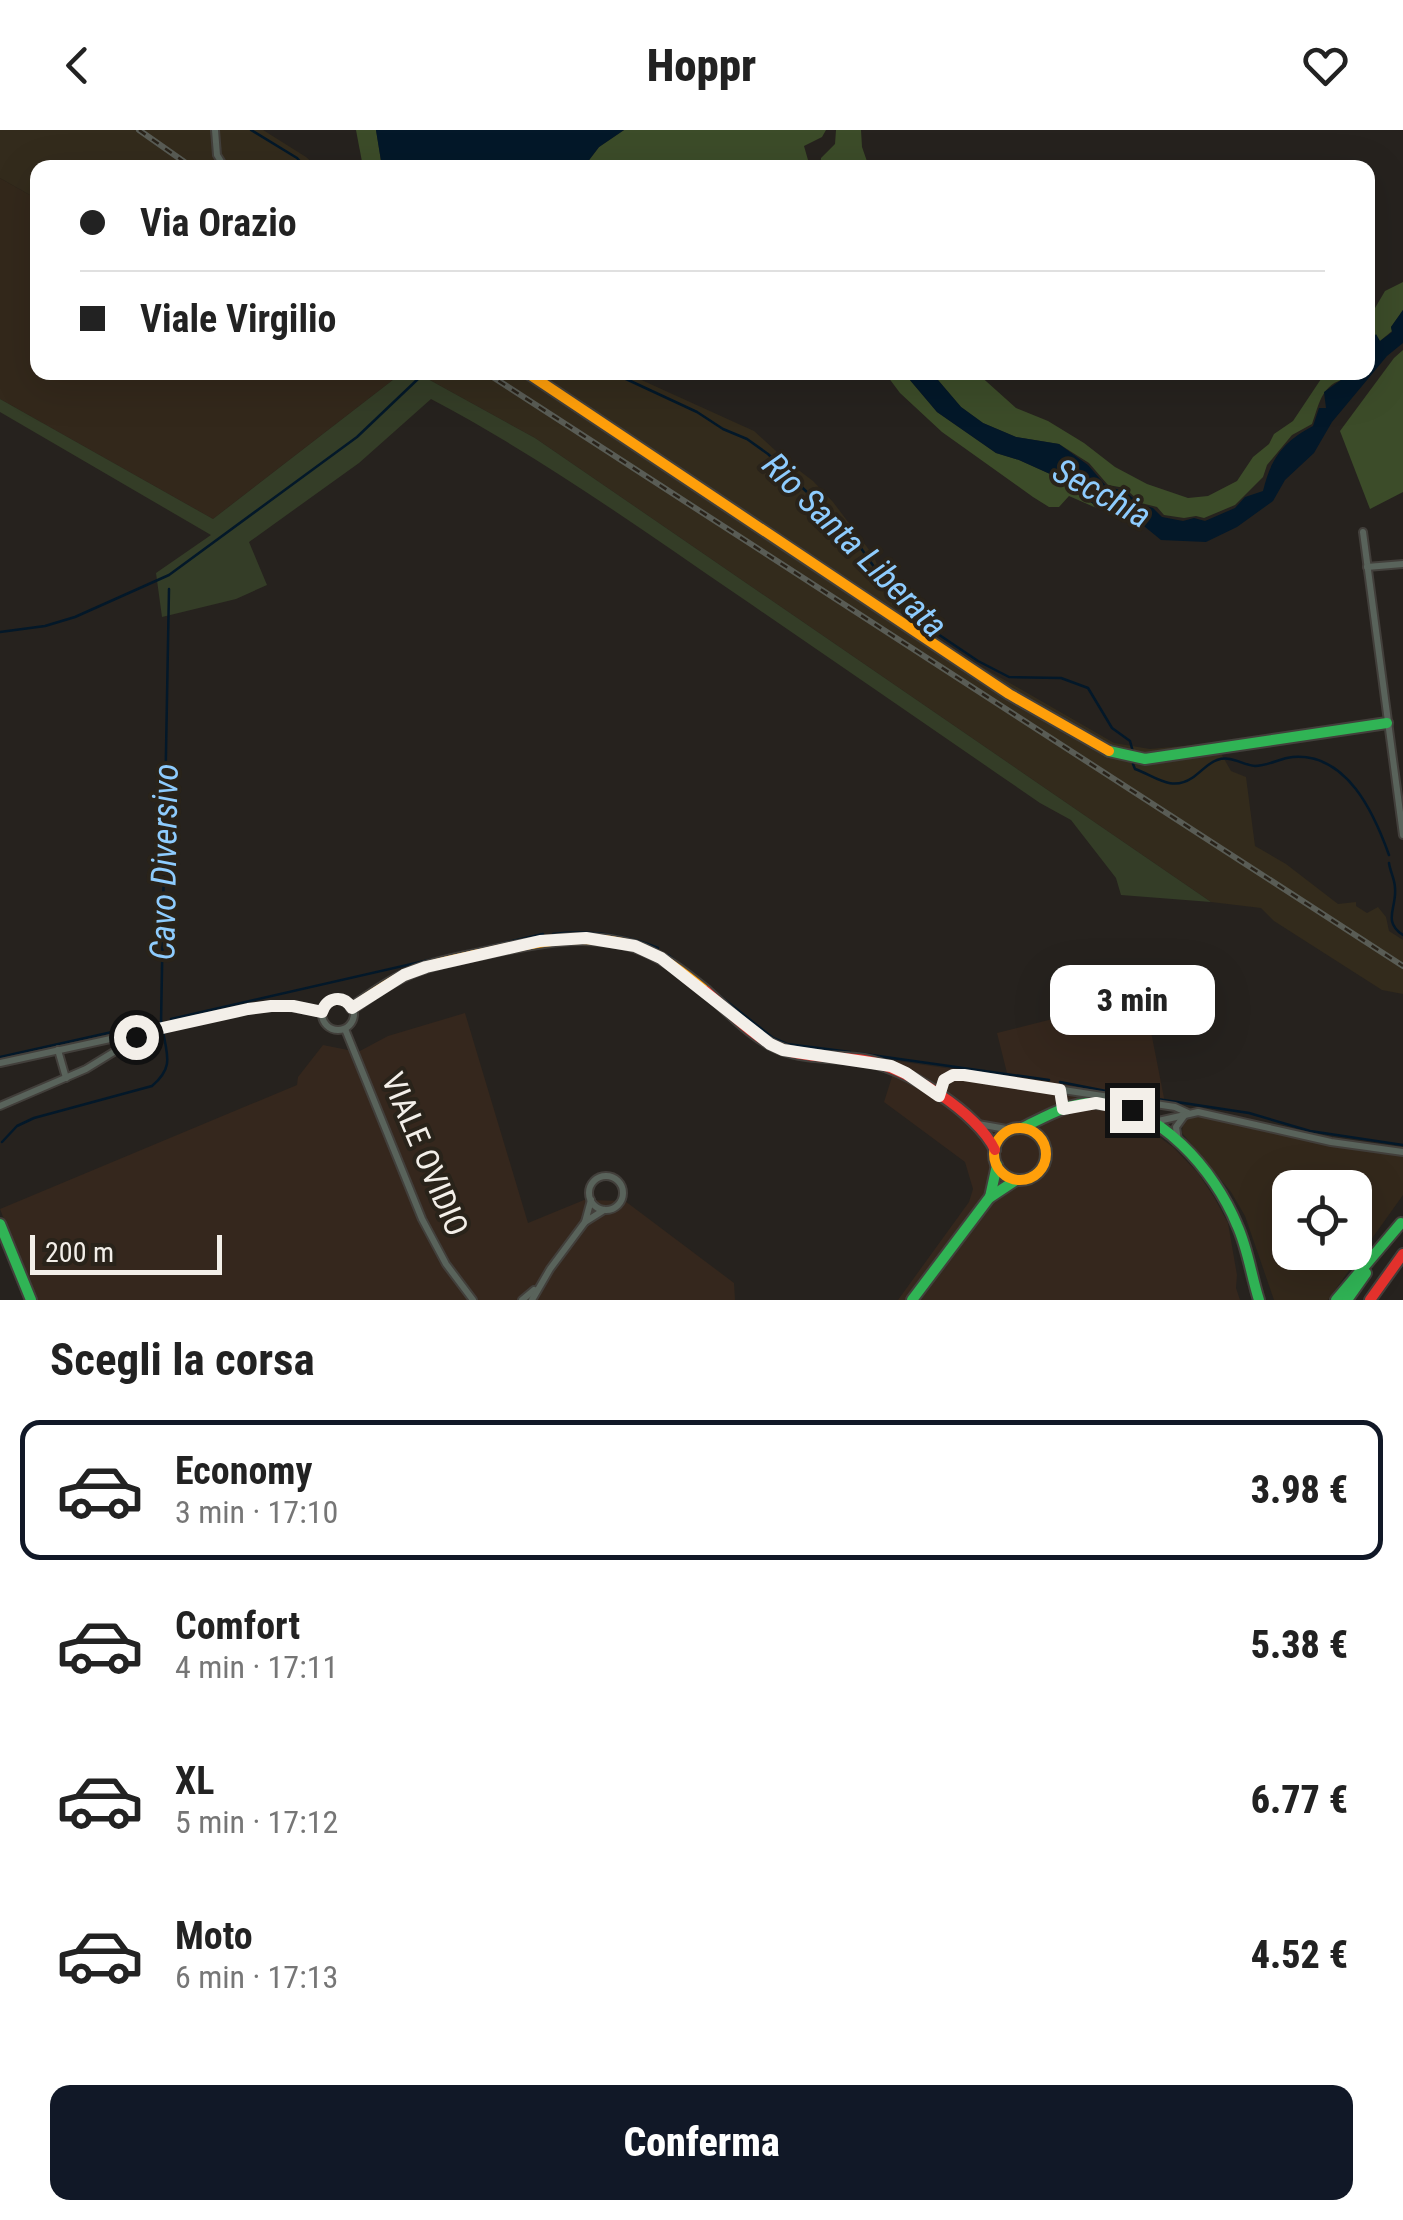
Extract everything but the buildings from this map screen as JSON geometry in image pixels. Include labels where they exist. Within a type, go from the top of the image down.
[{"type":"main road","points":[[538,380],[1009,694],[1115,754],[1145,759],[1387,723]]},
{"type":"main road","points":[[352,1008],[404,975],[426,967],[550,939],[604,940],[635,946],[661,958],[776,1046],[891,1066],[906,1073],[978,1124],[995,1150],[997,1166],[989,1198],[912,1300]]},
{"type":"main road","points":[[995,1150],[1002,1136],[1059,1111],[1088,1104],[1111,1104],[1132,1110],[1152,1122],[1204,1169],[1241,1235],[1259,1300]]},
{"type":"main road","points":[[997,1166],[1016,1180],[1026,1180],[1038,1173],[1046,1160],[1047,1127],[1059,1111]]},
{"type":"main road","points":[[1017,1129],[1039,1136],[1045,1147]]},
{"type":"main road","points":[[989,1198],[1016,1180]]},
{"type":"main road","points":[[1336,1300],[1402,1222]]},
{"type":"main road","points":[[1347,1300],[1402,1222]]},
{"type":"main road","points":[[0,1224],[10,1260],[31,1300]]},
{"type":"main road","points":[[1370,1300],[1403,1254]]},
{"type":"street","points":[[215,130],[221,160]]},
{"type":"street","points":[[1363,532],[1403,835]]},
{"type":"street","points":[[1367,567],[1403,564]]},
{"type":"street","points":[[335,998],[346,1000],[352,1008],[352,1022],[344,1029],[326,1026],[322,1012],[326,1003],[335,998]]},
{"type":"street","points":[[0,1063],[248,1009],[293,1006],[322,1012]]},
{"type":"street","name":"VIALE OVIDIO","points":[[344,1029],[422,1220],[446,1264],[474,1298]]},
{"type":"street","points":[[0,1106],[66,1078],[152,1030]]},
{"type":"street","points":[[58,1050],[66,1078]]},
{"type":"street","points":[[939,1096],[942,1082],[953,1075],[1215,1114],[1340,1144],[1403,1152]]},
{"type":"street","points":[[1059,1111],[1060,1090]]},
{"type":"street","points":[[1152,1122],[1188,1113]]},
{"type":"street","points":[[1180,1146],[1176,1128],[1188,1113]]},
{"type":"street","points":[[978,1124],[1017,1129]]},
{"type":"street","points":[[532,1300],[585,1222],[591,1186],[604,1177],[616,1180],[622,1198],[615,1208],[585,1222]]},
{"type":"street","points":[[591,1199],[604,1210]]},
{"type":"street","points":[[522,1300],[542,1282]]},
{"type":"shaded area","points":[[0,130],[263,130],[309,160],[30,160],[30,195],[0,178]]},
{"type":"shaded area","points":[[0,178],[30,195],[30,380],[393,380],[213,519],[0,399]]},
{"type":"shaded area","points":[[430,380],[641,380],[754,431],[833,502],[926,631],[951,649],[1114,743],[1150,749],[1215,743],[1231,771],[1246,777],[1255,846],[1286,864],[1338,904],[1356,902],[1367,913],[1378,907],[1386,917],[1389,931],[1403,940],[1403,994],[1382,990],[1274,921],[1261,908],[1211,902],[535,438]]},
{"type":"shaded area","points":[[1144,996],[1165,1103],[1139,1099],[1137,1121],[1173,1147],[1214,1197],[1228,1223],[1240,1300],[898,1300],[969,1202],[973,1189],[965,1162],[884,1102],[897,1061],[1008,1077],[997,1033]]},
{"type":"shaded area","points":[[465,1013],[528,1223],[584,1200],[625,1201],[734,1283],[735,1300],[35,1300],[0,1209],[297,1085],[298,1077],[323,1045],[358,1052],[388,1036]]},
{"type":"shaded area","points":[[1194,1109],[1332,1138],[1403,1147],[1403,1195],[1372,1238],[1372,1170],[1272,1170],[1272,1270],[1349,1270],[1328,1300],[1274,1300],[1245,1216],[1231,1192],[1182,1133],[1183,1120]]},
{"type":"green space","points":[[356,130],[376,130],[381,160],[362,160]]},
{"type":"green space","points":[[624,130],[826,130],[822,137],[804,146],[808,160],[589,160],[599,147]]},
{"type":"green space","points":[[836,130],[861,130],[867,160],[821,160],[835,144]]},
{"type":"green space","points":[[1403,282],[1403,310],[1392,331],[1380,341],[1375,336],[1375,308],[1385,291]]},
{"type":"green space","points":[[1403,350],[1403,492],[1370,509],[1340,431]]},
{"type":"green space","points":[[393,380],[430,380],[535,438],[1211,902],[1121,895],[1116,878],[1071,820],[1040,803],[588,493],[431,399],[359,463],[249,542],[267,585],[236,599],[162,617],[156,573],[211,535],[0,412],[0,399],[213,519]]},
{"type":"green space","points":[[890,380],[910,380],[937,412],[996,453],[1059,478],[1101,510],[1069,496],[1059,507],[1049,507],[942,432]]},
{"type":"green space","points":[[938,380],[985,380],[1016,408],[1048,421],[1115,467],[1147,484],[1188,498],[1208,496],[1237,481],[1274,434],[1293,421],[1320,380],[1341,380],[1325,392],[1312,424],[1292,435],[1267,465],[1263,477],[1235,505],[1204,518],[1164,515],[1157,507],[1141,503],[1125,488],[1108,485],[1089,463],[1059,444],[1016,437],[983,423],[961,407]]},
{"type":"water","points":[[376,130],[624,130],[599,147],[589,160],[381,160]]},
{"type":"water","points":[[1403,310],[1403,343],[1375,370],[1375,336],[1380,341],[1392,332],[1391,327]]},
{"type":"water","name":"Secchia","points":[[910,380],[938,380],[961,407],[983,423],[1016,437],[1059,444],[1088,465],[1107,487],[1125,491],[1162,517],[1183,521],[1205,521],[1263,491],[1280,452],[1313,426],[1319,408],[1326,408],[1324,392],[1341,380],[1367,380],[1332,422],[1314,453],[1285,480],[1273,501],[1237,527],[1206,542],[1161,540],[1139,522],[1112,510],[1101,510],[1059,478],[996,453],[937,412]]},
{"type":"waterway","name":"Rio Santa Liberata","points":[[251,130],[299,160]]},
{"type":"waterway","points":[[0,632],[75,617],[169,575],[357,437],[417,380]]},
{"type":"waterway","name":"Rio Santa Liberata","points":[[628,380],[697,412],[768,454],[842,521],[905,605],[929,628],[978,661],[1009,677],[1061,678],[1088,688],[1112,728],[1130,741],[1133,752]]},
{"type":"waterway","name":"Cavo Diversivo","points":[[161,1024],[169,589]]},
{"type":"waterway","name":"Rio Santa Liberata","points":[[1133,764],[1135,769],[1156,779],[1177,783],[1222,759],[1255,766],[1293,757],[1312,758],[1329,765],[1356,789],[1389,855]]},
{"type":"waterway","name":"Rio Santa Liberata","points":[[1389,863],[1395,888],[1393,925],[1403,935]]},
{"type":"waterway","points":[[171,1019],[543,934]]},
{"type":"waterway","points":[[553,934],[607,934],[658,948]]},
{"type":"waterway","points":[[668,955],[773,1038],[787,1044],[850,1052]]},
{"type":"waterway","points":[[0,1057],[148,1024]]},
{"type":"waterway","name":"Cavo Diversivo","points":[[2,1142],[17,1126],[34,1118],[152,1086],[167,1062],[163,1032]]},
{"type":"waterway","points":[[857,1053],[1049,1080]]},
{"type":"waterway","points":[[1060,1082],[1249,1113],[1310,1131],[1403,1145]]},
{"type":"railway","points":[[139,130],[182,160]]},
{"type":"railway","points":[[497,380],[1403,966]]},
{"type":"traffic: fast","points":[[1109,751],[1145,759],[1387,723]]},
{"type":"traffic: fast","points":[[1022,1128],[1085,1103],[1119,1107],[1162,1128],[1199,1163],[1227,1204],[1244,1243],[1259,1300]]},
{"type":"traffic: fast","points":[[990,1197],[997,1165]]},
{"type":"traffic: fast","points":[[912,1300],[989,1198],[1016,1180]]},
{"type":"traffic: fast","points":[[1336,1300],[1401,1223]]},
{"type":"traffic: fast","points":[[0,1224],[31,1300]]},
{"type":"traffic: fast","points":[[1347,1300],[1366,1273]]},
{"type":"traffic: slow","points":[[538,380],[1009,694],[1109,751]]},
{"type":"traffic: slow","points":[[352,1008],[396,980],[428,966],[518,946],[576,939],[634,946],[672,965],[706,991]]},
{"type":"traffic: slow","points":[[1020,1128],[1038,1136],[1046,1154],[1038,1172],[1020,1180],[1002,1172],[994,1154],[1002,1136],[1020,1128]]},
{"type":"traffic: jam","points":[[706,991],[750,1030],[779,1048],[810,1056],[881,1064],[919,1082],[973,1121],[995,1150]]},
{"type":"traffic: jam","points":[[1370,1300],[1403,1254]]},
{"type":"route","points":[[136,1037],[248,1009],[293,1006],[322,1012],[326,1003],[335,998],[346,1000],[352,1008],[404,975],[426,967],[550,939],[586,938],[635,946],[661,958],[770,1044],[783,1050],[891,1066],[939,1096],[944,1080],[964,1075],[1060,1090],[1063,1109],[1096,1103],[1132,1110]]}]
